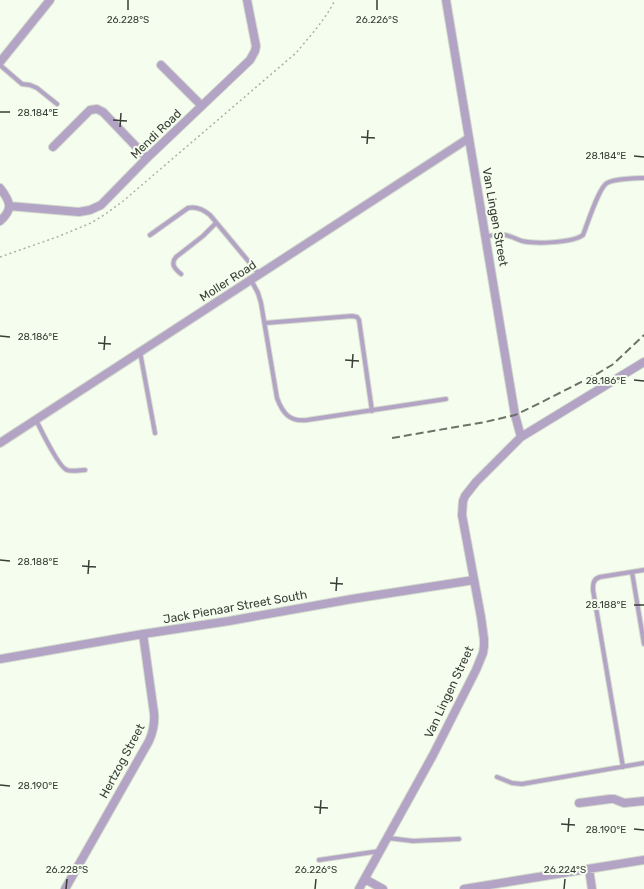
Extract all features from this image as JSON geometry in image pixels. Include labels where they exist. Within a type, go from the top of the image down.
[{"type":"street","points":[[0,62],[50,0]]},
{"type":"street","name":"Mendi Road","points":[[9,206],[79,212],[90,210],[100,205],[147,158],[247,64],[253,56],[255,51],[255,41],[247,0]]},
{"type":"street","name":"Van Lingen Street","points":[[446,0],[515,415],[521,437]]},
{"type":"street","points":[[161,65],[202,106]]},
{"type":"street","points":[[53,147],[90,110],[97,109],[103,112],[147,158]]},
{"type":"street","name":"Moller Road","points":[[0,443],[469,138]]},
{"type":"street","points":[[0,188],[7,197],[9,206],[6,216],[0,221]]},
{"type":"street","name":"Van Lingen Street","points":[[359,889],[433,755],[476,670],[484,646],[483,628],[462,515],[465,496],[476,482],[521,437],[644,362]]},
{"type":"street","name":"Jack Pienaar Street South","points":[[0,659],[352,599],[474,580]]},
{"type":"street","name":"Hertzog Street","points":[[65,889],[153,732],[154,713],[143,634]]},
{"type":"street","points":[[579,803],[610,799],[624,803],[644,801]]},
{"type":"street","points":[[464,889],[644,860]]},
{"type":"street","points":[[590,869],[592,889]]},
{"type":"street","points":[[365,879],[383,889]]},
{"type":"lane","points":[[0,65],[22,84],[37,88],[57,104]]},
{"type":"lane","points":[[486,236],[504,235],[533,242],[552,242],[580,237],[583,234],[601,190],[606,183],[617,180],[644,178]]},
{"type":"lane","points":[[150,235],[188,208],[193,207],[200,209],[206,212],[216,222],[260,274]]},
{"type":"lane","points":[[181,274],[173,263],[176,257],[203,236],[216,222]]},
{"type":"lane","points":[[251,280],[260,297],[278,398],[280,405],[287,416],[294,420],[300,421],[446,399]]},
{"type":"lane","points":[[265,323],[352,316],[357,317],[372,411]]},
{"type":"lane","points":[[140,351],[155,434]]},
{"type":"lane","points":[[36,420],[59,464],[66,470],[85,470]]},
{"type":"lane","points":[[623,767],[593,583],[596,578],[644,570]]},
{"type":"lane","points":[[632,572],[644,644]]},
{"type":"lane","points":[[497,777],[522,784],[644,763]]},
{"type":"lane","points":[[388,838],[413,841],[459,839]]},
{"type":"lane","points":[[319,860],[380,851]]},
{"type":"path","points":[[0,257],[57,237],[91,223],[122,202],[296,53],[318,28],[335,0]]},
{"type":"railway","points":[[392,438],[485,422],[515,415],[612,365],[644,335]]}]
